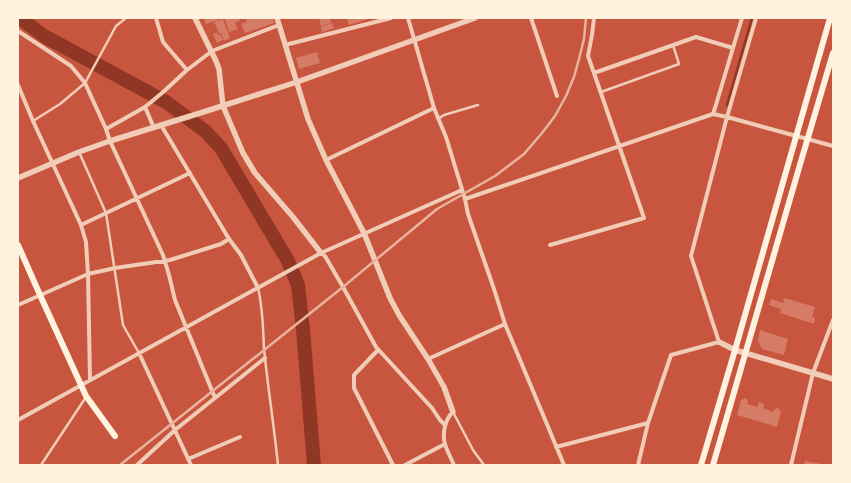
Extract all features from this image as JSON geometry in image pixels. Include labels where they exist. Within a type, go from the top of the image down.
[{"type":"main road","points":[[700,465],[797,137],[830,18]]},
{"type":"main road","points":[[712,465],[833,53]]},
{"type":"main road","points":[[18,245],[80,385],[86,396],[115,436]]},
{"type":"street","points":[[156,18],[163,42],[187,70]]},
{"type":"street","points":[[195,18],[212,51],[219,70],[223,106],[243,153],[255,173],[326,256],[378,350],[432,408],[445,425]]},
{"type":"street","points":[[277,18],[308,119],[326,160],[364,233],[390,298],[444,387],[453,412],[449,415],[445,425],[445,444],[454,465]]},
{"type":"street","points":[[285,45],[391,18]]},
{"type":"street","points":[[408,18],[434,108],[446,137],[465,199],[468,214],[505,324],[564,465]]},
{"type":"street","points":[[18,178],[79,152],[110,141],[297,82],[475,18]]},
{"type":"street","points":[[531,18],[557,96]]},
{"type":"street","points":[[550,245],[644,218],[588,56],[594,18]]},
{"type":"street","points":[[713,114],[742,18]]},
{"type":"street","points":[[719,342],[691,256],[727,117],[756,18]]},
{"type":"street","points":[[106,129],[151,102],[187,70],[212,51],[279,25]]},
{"type":"street","points":[[18,31],[71,66],[85,83],[165,260],[175,300],[215,398]]},
{"type":"street","points":[[594,73],[696,37],[733,48]]},
{"type":"street","points":[[18,85],[81,225],[86,242],[90,380]]},
{"type":"street","points":[[145,106],[154,128]]},
{"type":"street","points":[[326,160],[434,108]]},
{"type":"street","points":[[465,199],[713,114],[833,146]]},
{"type":"street","points":[[161,125],[229,239],[241,255],[258,288]]},
{"type":"street","points":[[81,225],[190,173]]},
{"type":"street","points":[[18,420],[322,253],[462,190]]},
{"type":"street","points":[[18,305],[88,274],[115,268],[170,260],[220,244],[229,239]]},
{"type":"street","points":[[792,465],[813,373],[833,320]]},
{"type":"street","points":[[428,359],[505,324]]},
{"type":"street","points":[[638,465],[648,423],[671,355],[719,342],[735,350],[833,378]]},
{"type":"street","points":[[378,350],[354,375],[354,388],[393,465]]},
{"type":"street","points":[[139,353],[191,465]]},
{"type":"street","points":[[137,465],[175,430],[266,358]]},
{"type":"street","points":[[556,447],[648,423]]},
{"type":"street","points":[[188,460],[240,437]]},
{"type":"street","points":[[405,465],[445,444]]},
{"type":"lane","points":[[33,121],[60,104],[85,83],[116,26],[126,18]]},
{"type":"lane","points":[[601,92],[679,64],[672,45]]},
{"type":"lane","points":[[438,119],[444,115],[478,105]]},
{"type":"lane","points":[[79,152],[106,213],[123,325],[139,353]]},
{"type":"lane","points":[[258,288],[262,307],[278,465]]},
{"type":"lane","points":[[41,465],[86,396]]},
{"type":"lane","points":[[453,412],[473,450],[484,465]]},
{"type":"building","points":[[204,18],[217,18],[218,20],[206,24]]},
{"type":"building","points":[[239,18],[240,21],[235,23],[238,29],[229,32],[225,19]]},
{"type":"building","points":[[245,18],[273,18],[274,23],[245,33],[241,24],[247,22]]},
{"type":"building","points":[[319,18],[330,18],[331,23],[321,26]]},
{"type":"building","points":[[347,18],[371,18],[349,25]]},
{"type":"building","points":[[223,19],[230,38],[224,41],[214,22]]},
{"type":"building","points":[[332,23],[334,28],[322,32],[321,27]]},
{"type":"building","points":[[217,32],[223,40],[217,43],[213,34]]},
{"type":"building","points":[[317,52],[320,63],[299,69],[296,58]]},
{"type":"building","points":[[784,298],[815,307],[812,317],[815,318],[814,324],[780,313],[781,309],[769,305],[771,299],[783,303]]},
{"type":"building","points":[[760,330],[788,339],[784,355],[762,349],[758,341]]},
{"type":"building","points":[[746,398],[748,401],[747,404],[757,407],[759,402],[764,404],[763,408],[773,412],[778,408],[781,412],[777,427],[737,415],[741,400]]},
{"type":"building","points":[[805,461],[821,464],[821,465],[804,465]]},
{"type":"waterway","points":[[20,18],[44,36],[166,102],[205,131],[221,148],[288,261],[298,285],[314,465]]},
{"type":"waterway","points":[[727,105],[752,18]]},
{"type":"railway","points":[[120,465],[343,287],[437,209],[495,176],[524,154],[555,116],[566,96],[574,77],[579,59],[584,39],[586,18]]}]
